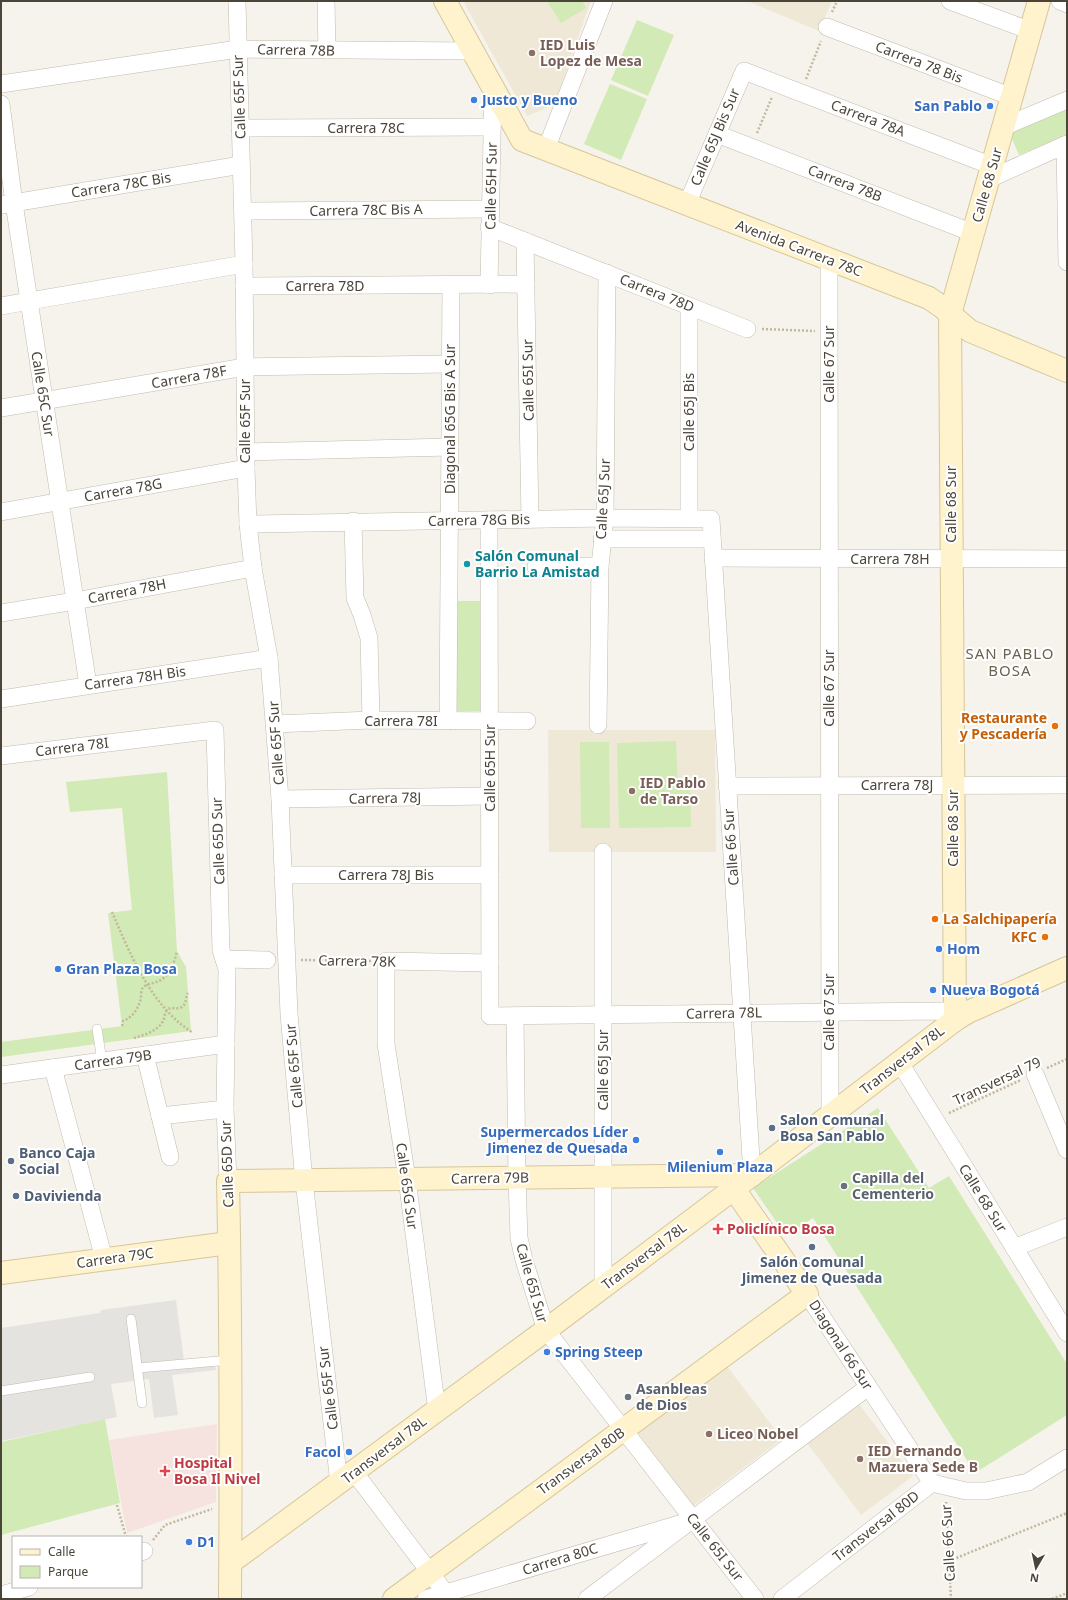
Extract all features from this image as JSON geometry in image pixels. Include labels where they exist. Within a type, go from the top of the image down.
[{"type":"street","name":"Calle 65F Sur","points":[[237,1],[244,264],[248,524],[253,568],[269,658],[280,799],[289,1014],[304,1181],[346,1478]]},
{"type":"street","points":[[326,1],[327,50]]},
{"type":"street","name":"Calle 65H Sur","points":[[445,1],[522,140]]},
{"type":"street","points":[[546,149],[604,1]]},
{"type":"street","points":[[950,1],[1031,31]]},
{"type":"street","name":"Calle 68 Sur","points":[[955,1020],[950,314],[1039,1]]},
{"type":"street","points":[[1060,1],[1067,4]]},
{"type":"street","name":"Carrera 78 Bis","points":[[827,27],[1012,97]]},
{"type":"street","name":"Carrera 78B","points":[[1,84],[238,49],[473,51]]},
{"type":"street","name":"Carrera 78A","points":[[744,71],[990,172]]},
{"type":"street","name":"Calle 65J Bis Sur","points":[[687,204],[744,71]]},
{"type":"street","name":"Calle 65H Sur","points":[[489,285],[493,88]]},
{"type":"street","points":[[1003,127],[1067,100]]},
{"type":"street","name":"Calle 65C Sur","points":[[1,104],[7,204],[29,302],[88,685]]},
{"type":"street","name":"Carrera 78C","points":[[240,128],[492,127]]},
{"type":"street","name":"Carrera 78B","points":[[717,134],[973,233]]},
{"type":"street","name":"Avenida Carrera 78C","points":[[522,140],[929,298],[970,331],[1067,371]]},
{"type":"street","points":[[990,172],[1066,145],[1067,262]]},
{"type":"street","name":"Carrera 78C Bis","points":[[7,204],[241,165]]},
{"type":"street","name":"Carrera 78C Bis A","points":[[242,211],[490,209]]},
{"type":"street","name":"Carrera 78D","points":[[490,227],[747,329]]},
{"type":"street","name":"Calle 65I Sur","points":[[525,241],[530,519]]},
{"type":"street","name":"Calle 67 Sur","points":[[829,260],[830,1116]]},
{"type":"street","points":[[1,306],[244,264]]},
{"type":"street","name":"Calle 65J Sur","points":[[598,725],[600,566],[605,518],[607,273]]},
{"type":"street","name":"Carrera 78D","points":[[244,286],[526,284]]},
{"type":"street","name":"Diagonal 65G Bis A Sur","points":[[448,722],[451,285]]},
{"type":"street","name":"Calle 65J Bis","points":[[689,306],[689,518]]},
{"type":"street","name":"Carrera 78F","points":[[1,408],[245,367],[450,364]]},
{"type":"street","name":"Carrera 78G","points":[[1,512],[59,502],[246,460],[450,447]]},
{"type":"street","name":"Carrera 78G Bis","points":[[248,524],[353,521],[711,518]]},
{"type":"street","name":"Calle 66 Sur","points":[[711,518],[752,1175]]},
{"type":"street","name":"Calle 65H Sur","points":[[489,520],[490,1016]]},
{"type":"street","points":[[353,521],[355,598],[369,638],[370,720]]},
{"type":"street","points":[[602,539],[712,539]]},
{"type":"street","name":"Carrera 78H","points":[[713,558],[1067,559]]},
{"type":"street","points":[[536,567],[600,566]]},
{"type":"street","name":"Carrera 78H","points":[[1,613],[253,568]]},
{"type":"street","name":"Carrera 78H Bis","points":[[1,699],[269,658]]},
{"type":"street","name":"Carrera 78I","points":[[274,724],[370,720],[448,722],[527,720]]},
{"type":"street","name":"Carrera 78I","points":[[1,756],[215,730]]},
{"type":"street","name":"Calle 65D Sur","points":[[215,730],[221,950],[227,969],[225,1109],[228,1181],[231,1360],[232,1503],[230,1599]]},
{"type":"street","name":"Carrera 78J","points":[[727,786],[1067,784]]},
{"type":"street","name":"Carrera 78J","points":[[280,799],[490,796]]},
{"type":"street","name":"Calle 65J Sur","points":[[603,852],[603,1287]]},
{"type":"street","name":"Carrera 78J Bis","points":[[283,875],[490,875]]},
{"type":"street","points":[[224,959],[267,960]]},
{"type":"street","name":"Carrera 78K","points":[[386,961],[490,963]]},
{"type":"street","name":"Calle 65G Sur","points":[[386,961],[386,1044],[407,1179],[437,1411]]},
{"type":"street","name":"Transversal 78L","points":[[231,1562],[546,1330],[955,1020],[968,1012],[1067,968]]},
{"type":"street","name":"Carrera 78L","points":[[490,1016],[829,1011],[942,1011],[949,1013],[955,1020]]},
{"type":"street","name":"Calle 65I Sur","points":[[515,1016],[516,1178],[519,1238],[524,1260],[546,1330],[755,1599]]},
{"type":"street","name":"Carrera 79B","points":[[1,1075],[226,1044]]},
{"type":"street","points":[[145,1055],[170,1157]]},
{"type":"street","name":"Calle 68 Sur","points":[[900,1063],[1067,1333]]},
{"type":"street","points":[[53,1068],[104,1259]]},
{"type":"street","points":[[1035,1074],[1067,1150]]},
{"type":"street","points":[[160,1116],[225,1109]]},
{"type":"street","name":"Carrera 79B","points":[[228,1181],[752,1175]]},
{"type":"street","name":"Diagonal 66 Sur","points":[[734,1189],[807,1294],[868,1387],[939,1485]]},
{"type":"street","points":[[1014,1248],[1067,1227]]},
{"type":"street","name":"Carrera 79C","points":[[1,1273],[229,1242]]},
{"type":"street","name":"Transversal 80B","points":[[394,1599],[807,1294]]},
{"type":"street","points":[[587,1599],[868,1387]]},
{"type":"street","points":[[939,1485],[966,1491],[986,1491],[1028,1482],[1067,1458]]},
{"type":"street","points":[[346,1478],[430,1573],[448,1596]]},
{"type":"street","name":"Transversal 80D","points":[[782,1599],[939,1485]]},
{"type":"street","name":"Carrera 80C","points":[[426,1599],[448,1596],[693,1520]]},
{"type":"street","points":[[1,1596],[26,1588]]},
{"type":"lane","points":[[97,1029],[102,1061]]},
{"type":"lane","points":[[131,1319],[142,1403]]},
{"type":"lane","points":[[138,1368],[231,1360]]},
{"type":"lane","points":[[1,1391],[90,1377]]},
{"type":"path","points":[[800,93],[837,1]]},
{"type":"path","points":[[752,147],[777,84]]},
{"type":"path","points":[[747,329],[829,332]]},
{"type":"path","points":[[112,912],[130,954],[147,985],[167,1010],[197,1035]]},
{"type":"path","points":[[122,1026],[123,1021],[131,1018],[136,1010],[140,1001],[142,990],[147,985],[159,982],[168,975],[174,963],[177,951]]},
{"type":"path","name":"Carrera 78K","points":[[287,960],[386,961]]},
{"type":"path","points":[[134,1038],[150,1032],[162,1024],[167,1010],[169,1008],[180,1008],[183,1006],[188,993]]},
{"type":"path","name":"Transversal 79","points":[[935,1120],[1067,1059]]},
{"type":"path","name":"Calle 66 Sur","points":[[939,1485],[949,1561],[951,1599]]},
{"type":"path","points":[[143,1552],[165,1525],[232,1503]]},
{"type":"path","points":[[117,1504],[126,1536]]},
{"type":"path","points":[[949,1561],[1067,1513]]},
{"type":"path","points":[[1052,1599],[1067,1593]]},
{"type":"shaded area","name":"IED Luis Lopez de Mesa","points":[[463,1],[591,1],[554,105],[527,116]]},
{"type":"shaded area","points":[[747,1],[832,1],[819,31]]},
{"type":"shaded area","name":"IED Pablo de Tarso","points":[[548,730],[715,730],[716,852],[549,852]]},
{"type":"shaded area","points":[[176,1300],[185,1368],[215,1365],[216,1370],[172,1375],[178,1415],[154,1418],[149,1379],[111,1384],[117,1417],[1,1441],[1,1328],[100,1313],[101,1310]]},
{"type":"shaded area","name":"Liceo Nobel","points":[[724,1362],[782,1439],[693,1506],[635,1429]]},
{"type":"shaded area","name":"IED Fernando Mazuera Sede B","points":[[859,1404],[913,1476],[861,1515],[807,1443]]},
{"type":"shaded area","name":"Hospital Bosa Il Nivel","points":[[217,1424],[216,1502],[127,1533],[109,1440]]},
{"type":"green space","points":[[547,1],[582,1],[586,8],[561,23]]},
{"type":"green space","points":[[637,20],[674,35],[648,96],[611,80]]},
{"type":"green space","points":[[610,84],[647,99],[621,160],[584,144]]},
{"type":"green space","points":[[1067,108],[1067,135],[1019,155],[1009,132]]},
{"type":"green space","points":[[454,601],[480,601],[480,711],[453,711]]},
{"type":"green space","points":[[676,741],[678,787],[690,787],[691,827],[619,828],[617,743]]},
{"type":"green space","points":[[580,742],[609,742],[610,828],[581,828]]},
{"type":"green space","points":[[167,772],[177,951],[186,967],[191,1031],[1,1057],[1,1042],[122,1026],[108,913],[132,910],[122,808],[70,812],[66,782]]},
{"type":"green space","points":[[878,1108],[929,1188],[949,1176],[1067,1364],[1067,1415],[975,1473],[813,1218],[786,1236],[753,1188]]},
{"type":"green space","points":[[105,1419],[120,1503],[1,1535],[1,1442]]},
{"type":"place","name":"IED Luis Lopez de Mesa","points":[[532,53]]},
{"type":"place","name":"Justo y Bueno","points":[[474,100]]},
{"type":"place","name":"San Pablo","points":[[990,106]]},
{"type":"place","name":"Salón Comunal Barrio La Amistad","points":[[467,564]]},
{"type":"place","name":"Restaurante y Pescadería","points":[[1055,726]]},
{"type":"place","name":"IED Pablo de Tarso","points":[[632,791]]},
{"type":"place","name":"La Salchipapería","points":[[935,919]]},
{"type":"place","name":"KFC","points":[[1045,937]]},
{"type":"place","name":"Hom","points":[[939,949]]},
{"type":"place","name":"Gran Plaza Bosa","points":[[58,969]]},
{"type":"place","name":"Nueva Bogotá","points":[[933,990]]},
{"type":"place","name":"Salon Comunal Bosa San Pablo","points":[[772,1128]]},
{"type":"place","name":"Supermercados Líder Jimenez de Quesada","points":[[636,1140]]},
{"type":"place","name":"Milenium Plaza","points":[[720,1152]]},
{"type":"place","name":"Banco Caja Social","points":[[11,1161]]},
{"type":"place","name":"Capilla del Cementerio","points":[[844,1186]]},
{"type":"place","name":"Davivienda","points":[[16,1196]]},
{"type":"place","name":"Policlínico Bosa","points":[[718,1229]]},
{"type":"place","name":"Salón Comunal Jimenez de Quesada","points":[[812,1247]]},
{"type":"place","name":"Spring Steep","points":[[547,1352]]},
{"type":"place","name":"Asanbleas de Dios","points":[[628,1397]]},
{"type":"place","name":"Liceo Nobel","points":[[709,1434]]},
{"type":"place","name":"Facol","points":[[349,1452]]},
{"type":"place","name":"IED Fernando Mazuera Sede B","points":[[860,1459]]},
{"type":"place","name":"Hospital Bosa Il Nivel","points":[[165,1471]]},
{"type":"place","name":"D1","points":[[189,1542]]},
{"type":"district","name":"SAN PABLO BOSA","points":[[1010,662]]}]
